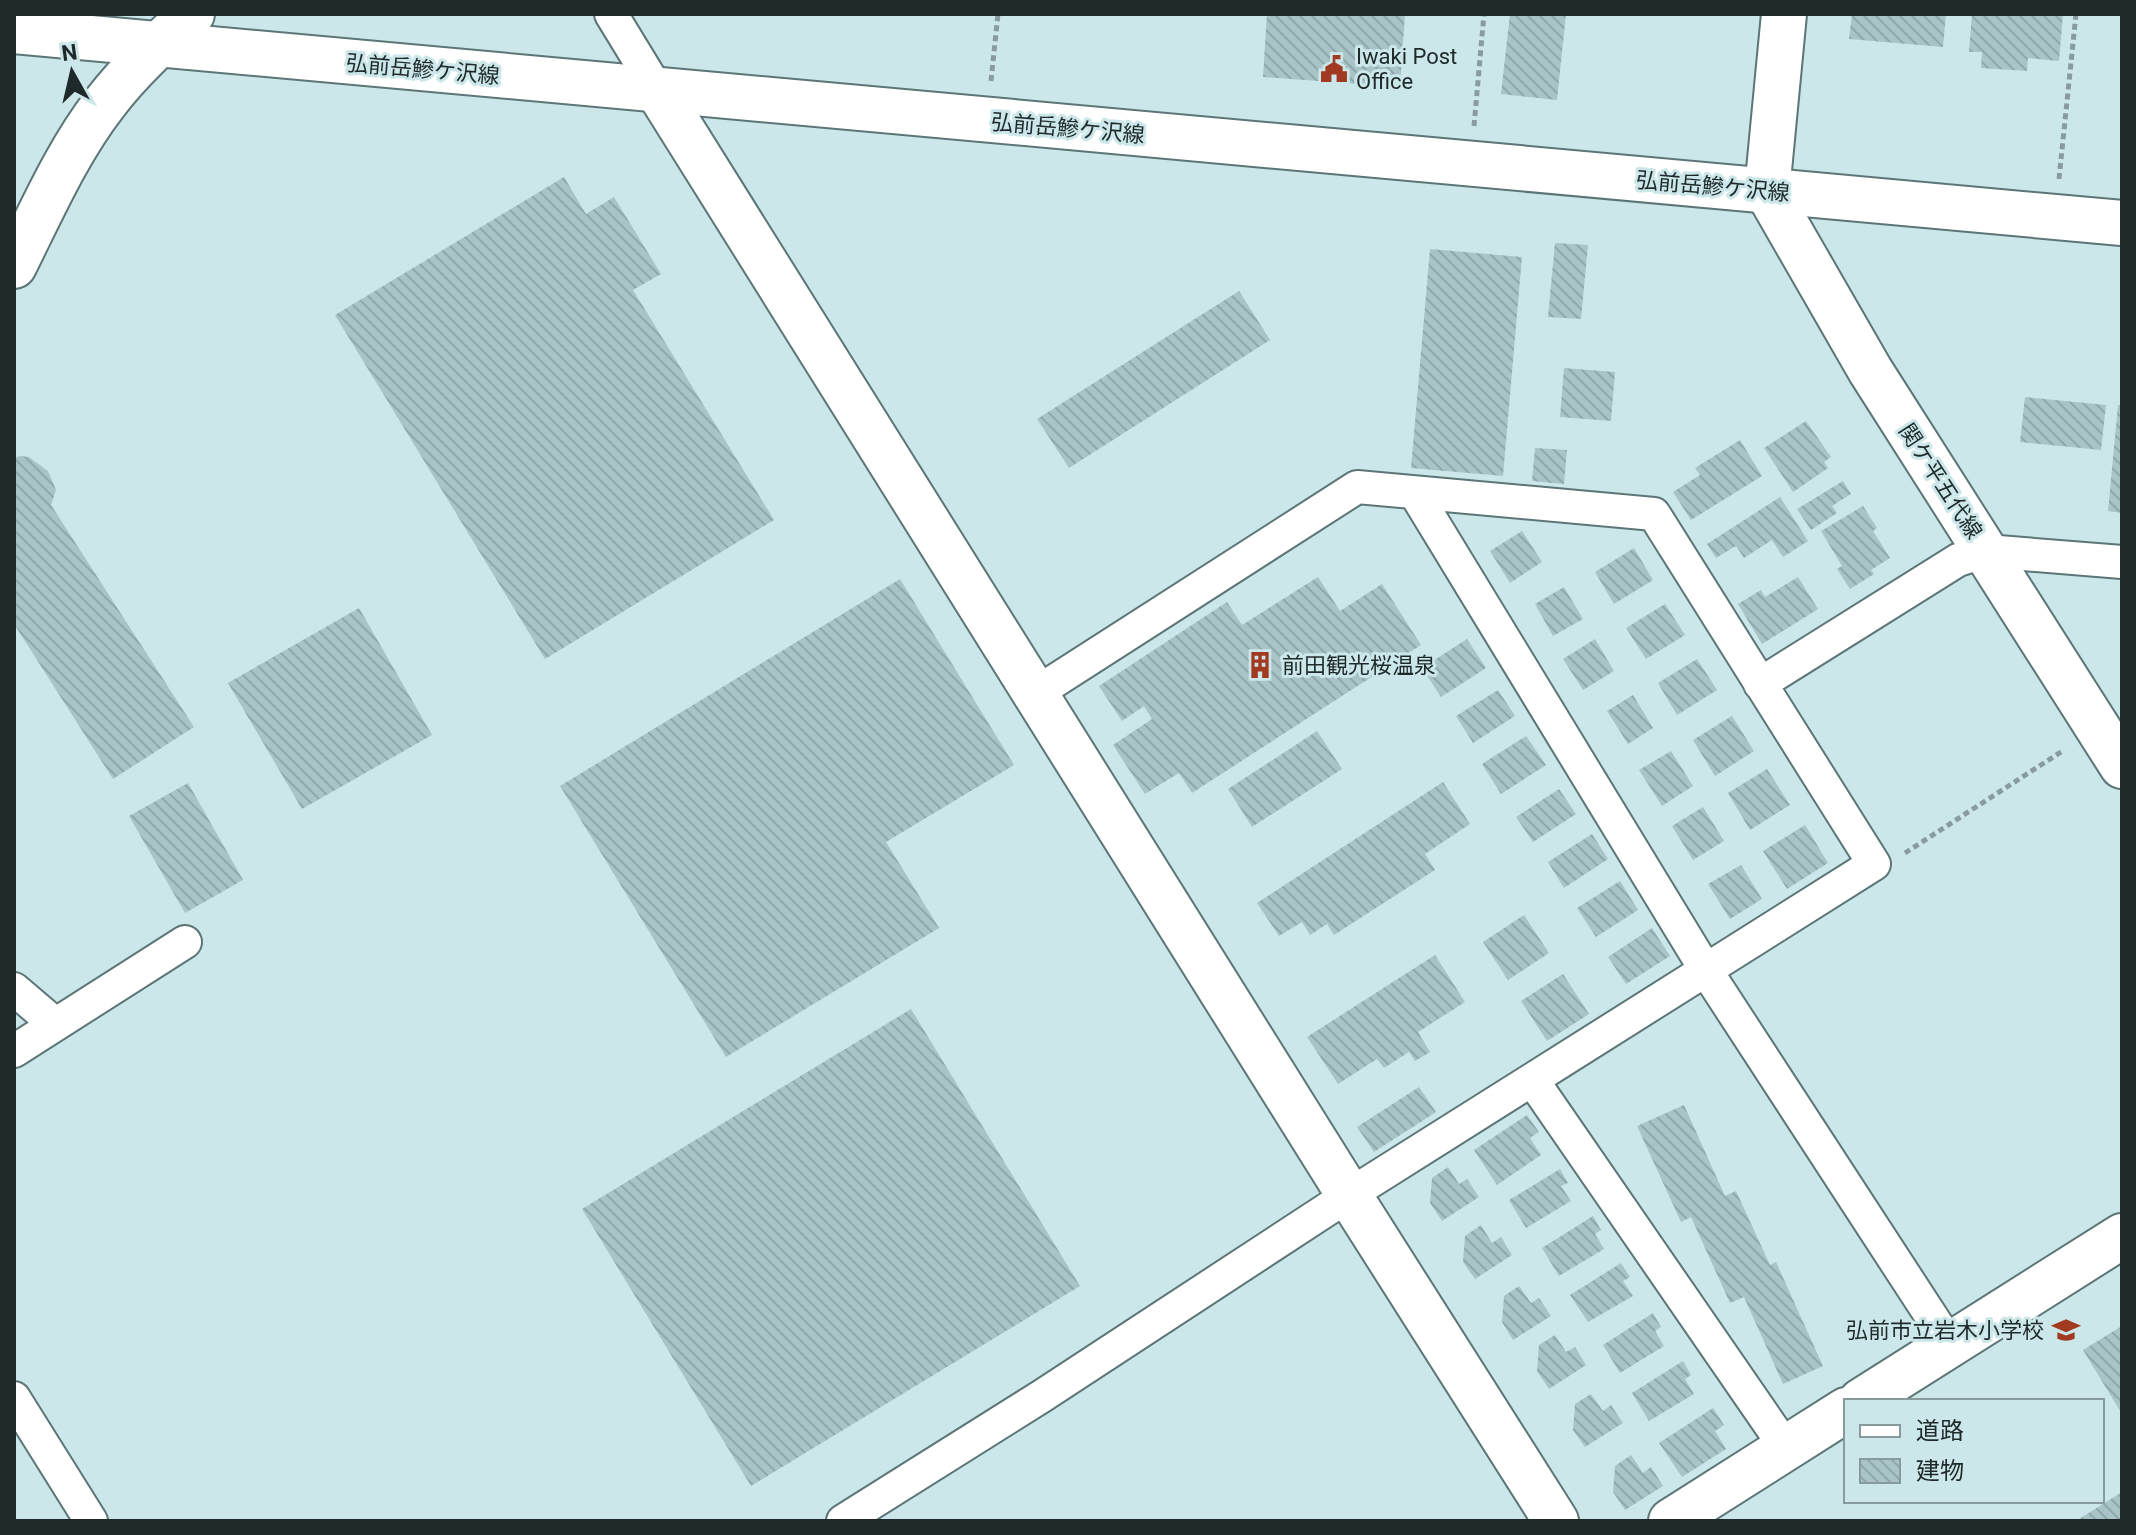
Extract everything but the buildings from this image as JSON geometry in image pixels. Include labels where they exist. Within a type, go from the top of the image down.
[{"type":"main road","points":[[14,266],[61,172],[105,102],[192,14]]},
{"type":"main road","points":[[1767,191],[1784,14]]},
{"type":"main road","name":"弘前岳鰺ケ沢線","points":[[14,31],[2122,223]]},
{"type":"main road","points":[[658,91],[1556,1521]]},
{"type":"main road","name":"関ケ平五代線","points":[[1767,191],[1870,370],[2122,766]]},
{"type":"main road","points":[[1864,1399],[2122,1236]]},
{"type":"main road","points":[[1671,1521],[1844,1411]]},
{"type":"street","points":[[611,14],[658,91]]},
{"type":"street","points":[[843,1521],[1042,1396],[1349,1195],[1874,864],[1654,514],[1357,487],[1036,693]]},
{"type":"street","points":[[1415,493],[1707,972],[1950,1345]]},
{"type":"street","points":[[1760,684],[1958,560],[1986,551],[2122,562]]},
{"type":"street","points":[[14,1051],[185,942]]},
{"type":"street","points":[[14,989],[55,1024]]},
{"type":"street","points":[[1533,1081],[1786,1448]]},
{"type":"street","points":[[14,1398],[91,1521]]},
{"type":"path","points":[[990,83],[998,14]]},
{"type":"path","points":[[1473,127],[1484,14]]},
{"type":"path","points":[[2059,180],[2076,14]]},
{"type":"path","points":[[1874,864],[1896,859],[2073,744]]},
{"type":"place","name":"Iwaki Post Office","points":[[1334,69]]},
{"type":"place","name":"前田観光桜温泉","points":[[1260,665]]},
{"type":"place","name":"弘前市立岩木小学校","points":[[2066,1330]]}]
